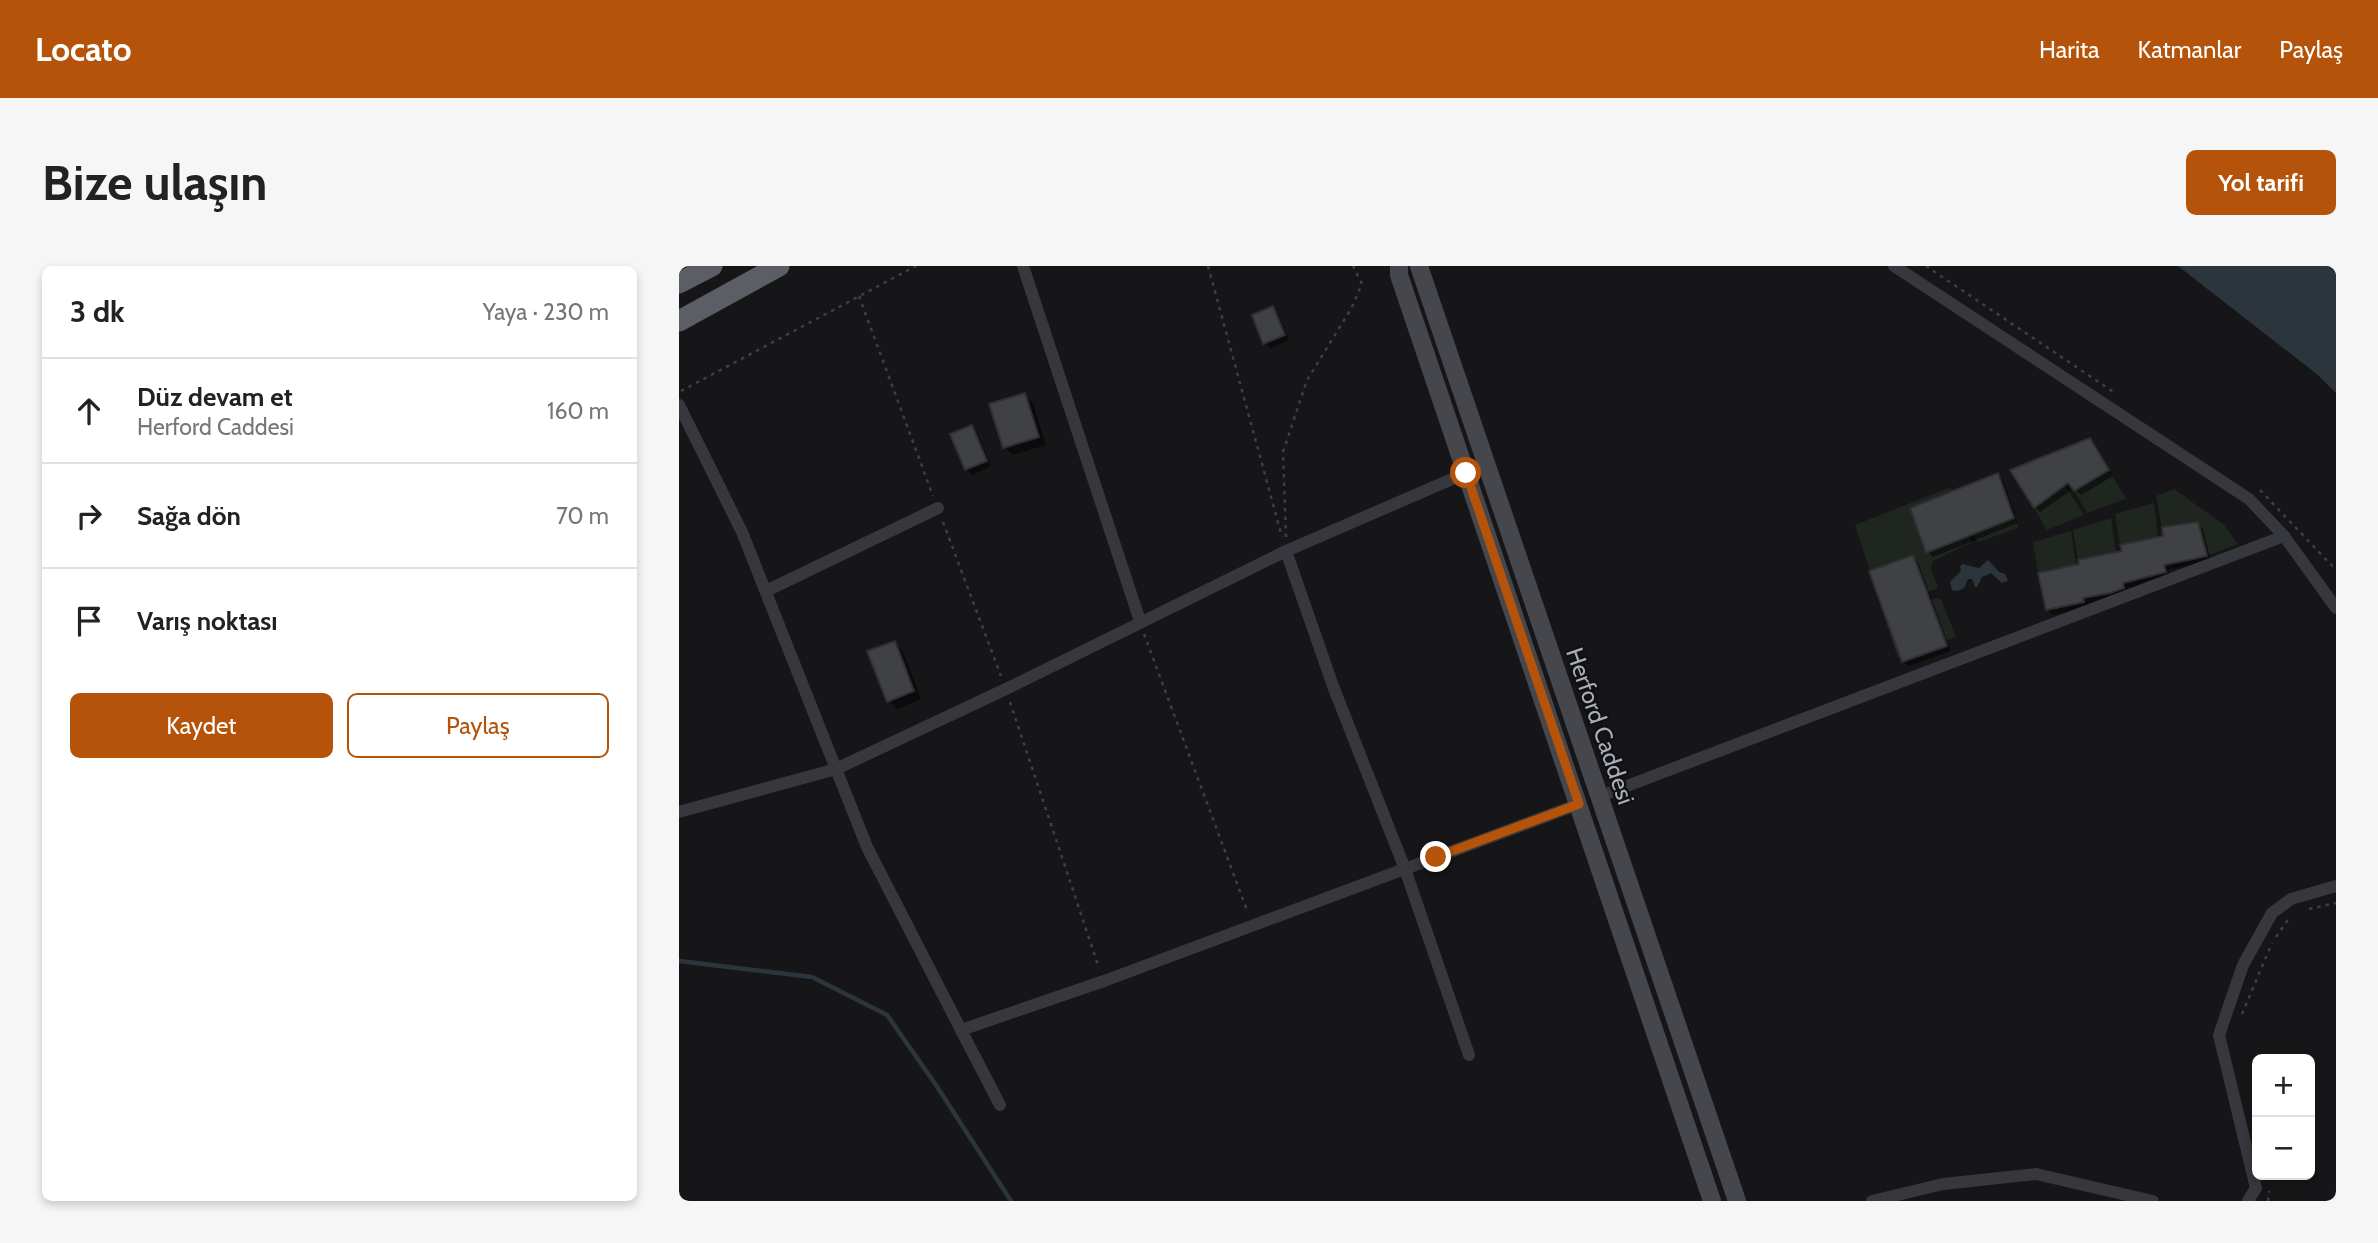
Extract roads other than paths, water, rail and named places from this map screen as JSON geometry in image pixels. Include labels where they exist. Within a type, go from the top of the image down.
[{"type":"highway","points":[[679,283],[712,266]]},
{"type":"highway","points":[[679,321],[779,266]]},
{"type":"main road","name":"Herford Caddesi","points":[[1399,266],[1399,275],[1712,1201]]},
{"type":"main road","name":"Herford Caddesi","points":[[1419,266],[1737,1201]]},
{"type":"street","points":[[1023,266],[1140,621]]},
{"type":"street","points":[[1894,266],[2249,499],[2284,536],[2336,608]]},
{"type":"street","points":[[679,405],[742,532],[867,847],[1000,1105]]},
{"type":"street","points":[[679,812],[837,769],[1286,551],[1466,473]]},
{"type":"street","points":[[766,592],[938,508]]},
{"type":"street","points":[[1598,797],[2284,536]]},
{"type":"street","points":[[1286,551],[1333,686],[1405,869],[1469,1055]]},
{"type":"street","points":[[961,1030],[1104,981],[1579,804]]},
{"type":"street","points":[[2248,1201],[2256,1188],[2218,1035],[2243,965],[2271,913],[2291,899],[2336,886]]},
{"type":"street","points":[[1873,1201],[1943,1184],[2036,1174],[2153,1201]]},
{"type":"waterway","points":[[679,961],[812,977],[887,1015],[1011,1201]]}]
